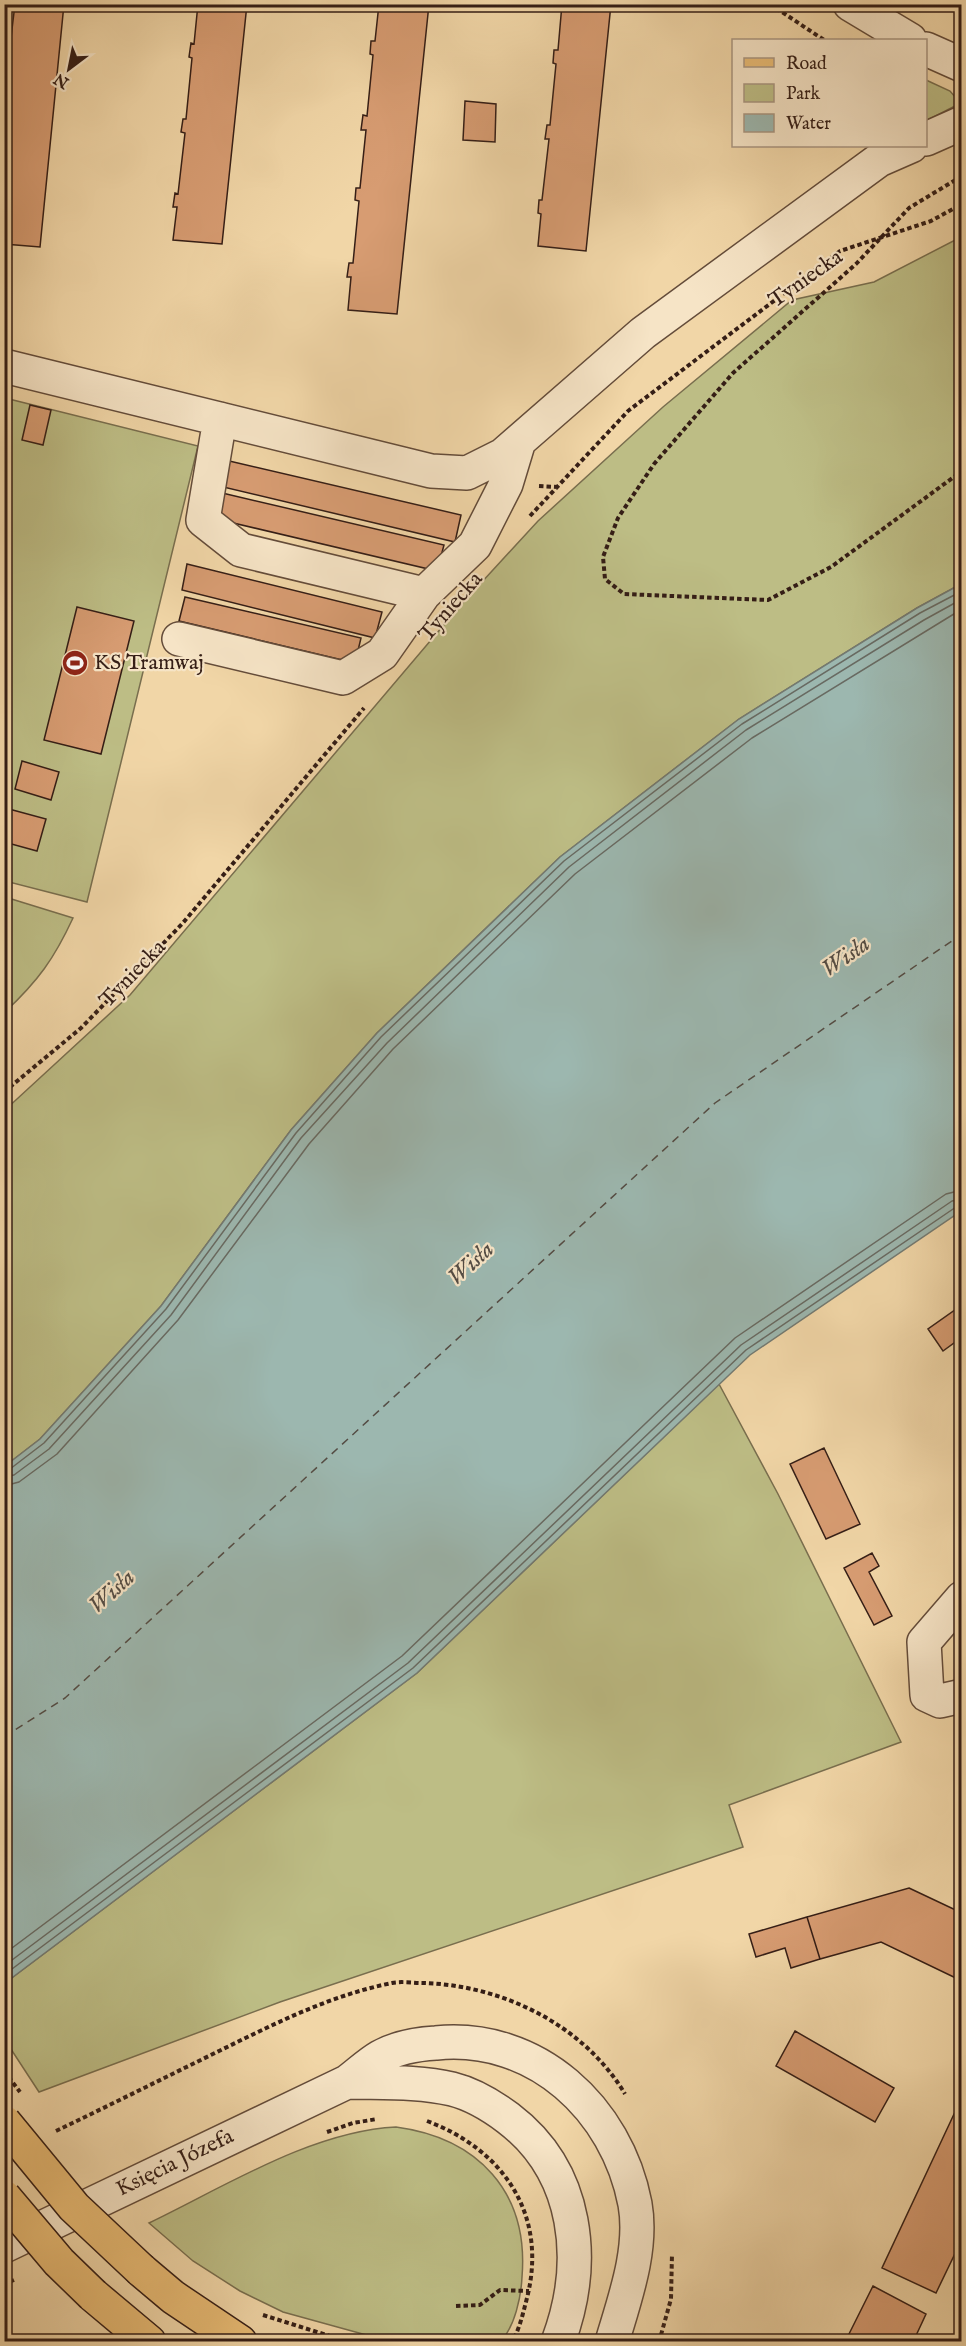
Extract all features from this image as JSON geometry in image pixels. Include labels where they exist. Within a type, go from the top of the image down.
[{"type":"main road","points":[[4,2122],[74,2207],[141,2270],[173,2297],[240,2342]]},
{"type":"main road","points":[[4,2197],[58,2262],[149,2342]]},
{"type":"street","points":[[850,4],[881,33],[906,39]]},
{"type":"street","points":[[927,49],[962,65]]},
{"type":"street","points":[[927,139],[962,123]]},
{"type":"street","points":[[4,366],[430,471],[467,473],[503,455],[643,333],[880,153],[907,147]]},
{"type":"street","points":[[220,419],[203,520],[241,550],[424,594]]},
{"type":"street","points":[[179,639],[343,678],[382,654],[424,594],[475,545],[506,484],[519,441]]},
{"type":"street","points":[[962,1598],[924,1642],[927,1695],[940,1701],[962,1696]]},
{"type":"street","name":"Księcia Józefa","points":[[4,2246],[347,2082],[380,2057],[401,2049],[456,2041],[489,2045],[518,2054],[566,2081],[584,2098],[619,2153],[635,2206],[636,2228],[632,2266],[612,2342]]},
{"type":"street","name":"Księcia Józefa","points":[[347,2082],[426,2085],[453,2089],[496,2109],[537,2145],[564,2191],[575,2246],[574,2278],[558,2342]]},
{"type":"path","points":[[770,4],[822,39]]},
{"type":"path","points":[[962,176],[909,208],[882,238],[733,373],[654,464],[618,518],[603,557],[605,579],[624,594],[768,600],[831,567],[962,471]]},
{"type":"path","name":"Tyniecka","points":[[527,520],[628,411],[840,251],[931,221],[962,204]]},
{"type":"path","name":"Tyniecka","points":[[4,1092],[81,1028],[182,924],[366,705]]},
{"type":"path","points":[[323,2134],[353,2123],[386,2118]]},
{"type":"path","points":[[416,2120],[450,2130],[474,2146],[503,2172],[517,2194],[526,2216],[533,2251],[529,2291],[521,2321],[512,2342]]},
{"type":"path","points":[[4,2284],[20,2277]]},
{"type":"path","points":[[456,2306],[480,2305],[500,2290],[529,2291]]},
{"type":"path","points":[[261,2314],[349,2342]]},
{"type":"green space","points":[[927,80],[950,91],[956,98],[955,106],[927,120]]},
{"type":"green space","points":[[961,237],[961,584],[917,608],[739,719],[560,857],[377,1033],[291,1130],[161,1306],[40,1439],[5,1466],[5,1110],[130,995],[459,607],[538,521],[663,407],[792,300],[874,282]]},
{"type":"green space","name":"KS Tramwaj","points":[[5,398],[198,446],[87,902],[5,881]]},
{"type":"green space","points":[[5,897],[73,918],[44,969],[5,1012]]},
{"type":"green space","points":[[719,1384],[778,1494],[901,1742],[729,1805],[743,1847],[280,2002],[39,2092],[5,2040],[5,1983],[417,1673]]},
{"type":"green space","points":[[396,2127],[425,2133],[451,2143],[474,2157],[492,2174],[507,2195],[517,2219],[522,2247],[522,2277],[516,2311],[501,2341],[388,2341],[283,2312],[240,2291],[193,2261],[149,2223],[269,2163],[301,2150],[364,2131]]},
{"type":"water","name":"Wisła","points":[[961,584],[961,1211],[750,1355],[417,1673],[5,1983],[5,1466],[40,1439],[161,1306],[291,1130],[377,1033],[560,857],[739,719],[917,608]]},
{"type":"building","points":[[15,4],[64,4],[40,247],[4,244],[4,103],[9,60],[5,59],[6,45],[10,46]]},
{"type":"building","points":[[198,4],[247,4],[222,244],[173,240],[177,207],[173,207],[175,193],[178,194],[185,133],[181,132],[183,119],[186,119],[192,58],[189,57],[191,43],[194,44]]},
{"type":"building","points":[[379,4],[429,4],[397,314],[348,310],[351,277],[347,277],[349,263],[353,263],[359,201],[355,200],[356,188],[360,188],[366,130],[361,130],[363,115],[367,116],[373,55],[370,54],[371,41],[375,41]]},
{"type":"building","points":[[562,4],[611,4],[586,251],[538,246],[541,214],[538,213],[539,200],[542,200],[549,139],[545,139],[547,125],[550,125],[556,64],[553,63],[554,50],[558,50]]},
{"type":"building","points":[[465,101],[496,104],[495,142],[463,140]]},
{"type":"building","points":[[30,405],[51,410],[43,445],[22,440]]},
{"type":"building","points":[[225,460],[461,515],[455,542],[219,486]]},
{"type":"building","points":[[218,492],[444,545],[437,571],[212,518]]},
{"type":"building","points":[[187,564],[382,612],[375,638],[182,590]]},
{"type":"building","points":[[185,597],[361,638],[355,663],[179,621]]},
{"type":"building","points":[[77,607],[134,621],[101,754],[44,740]]},
{"type":"building","points":[[22,761],[59,772],[51,800],[15,789]]},
{"type":"building","points":[[9,809],[46,819],[37,851],[4,842],[4,827]]},
{"type":"building","points":[[962,1305],[962,1337],[943,1351],[928,1329]]},
{"type":"building","points":[[824,1448],[860,1524],[826,1539],[790,1464]]},
{"type":"building","points":[[872,1553],[879,1566],[869,1572],[892,1616],[874,1625],[844,1568]]},
{"type":"building","points":[[909,1888],[962,1913],[962,1981],[881,1942],[820,1959],[807,1917]]},
{"type":"building","points":[[807,1917],[820,1959],[791,1968],[785,1948],[756,1957],[749,1934]]},
{"type":"building","points":[[795,2031],[894,2088],[875,2122],[776,2066]]},
{"type":"building","points":[[962,2097],[962,2239],[936,2293],[882,2268]]},
{"type":"building","points":[[873,2286],[926,2314],[913,2342],[845,2342]]},
{"type":"ferry route","points":[[4,1737],[65,1698],[715,1103],[962,934]]},
{"type":"place","name":"KS Tramwaj","points":[[75,663]]}]
